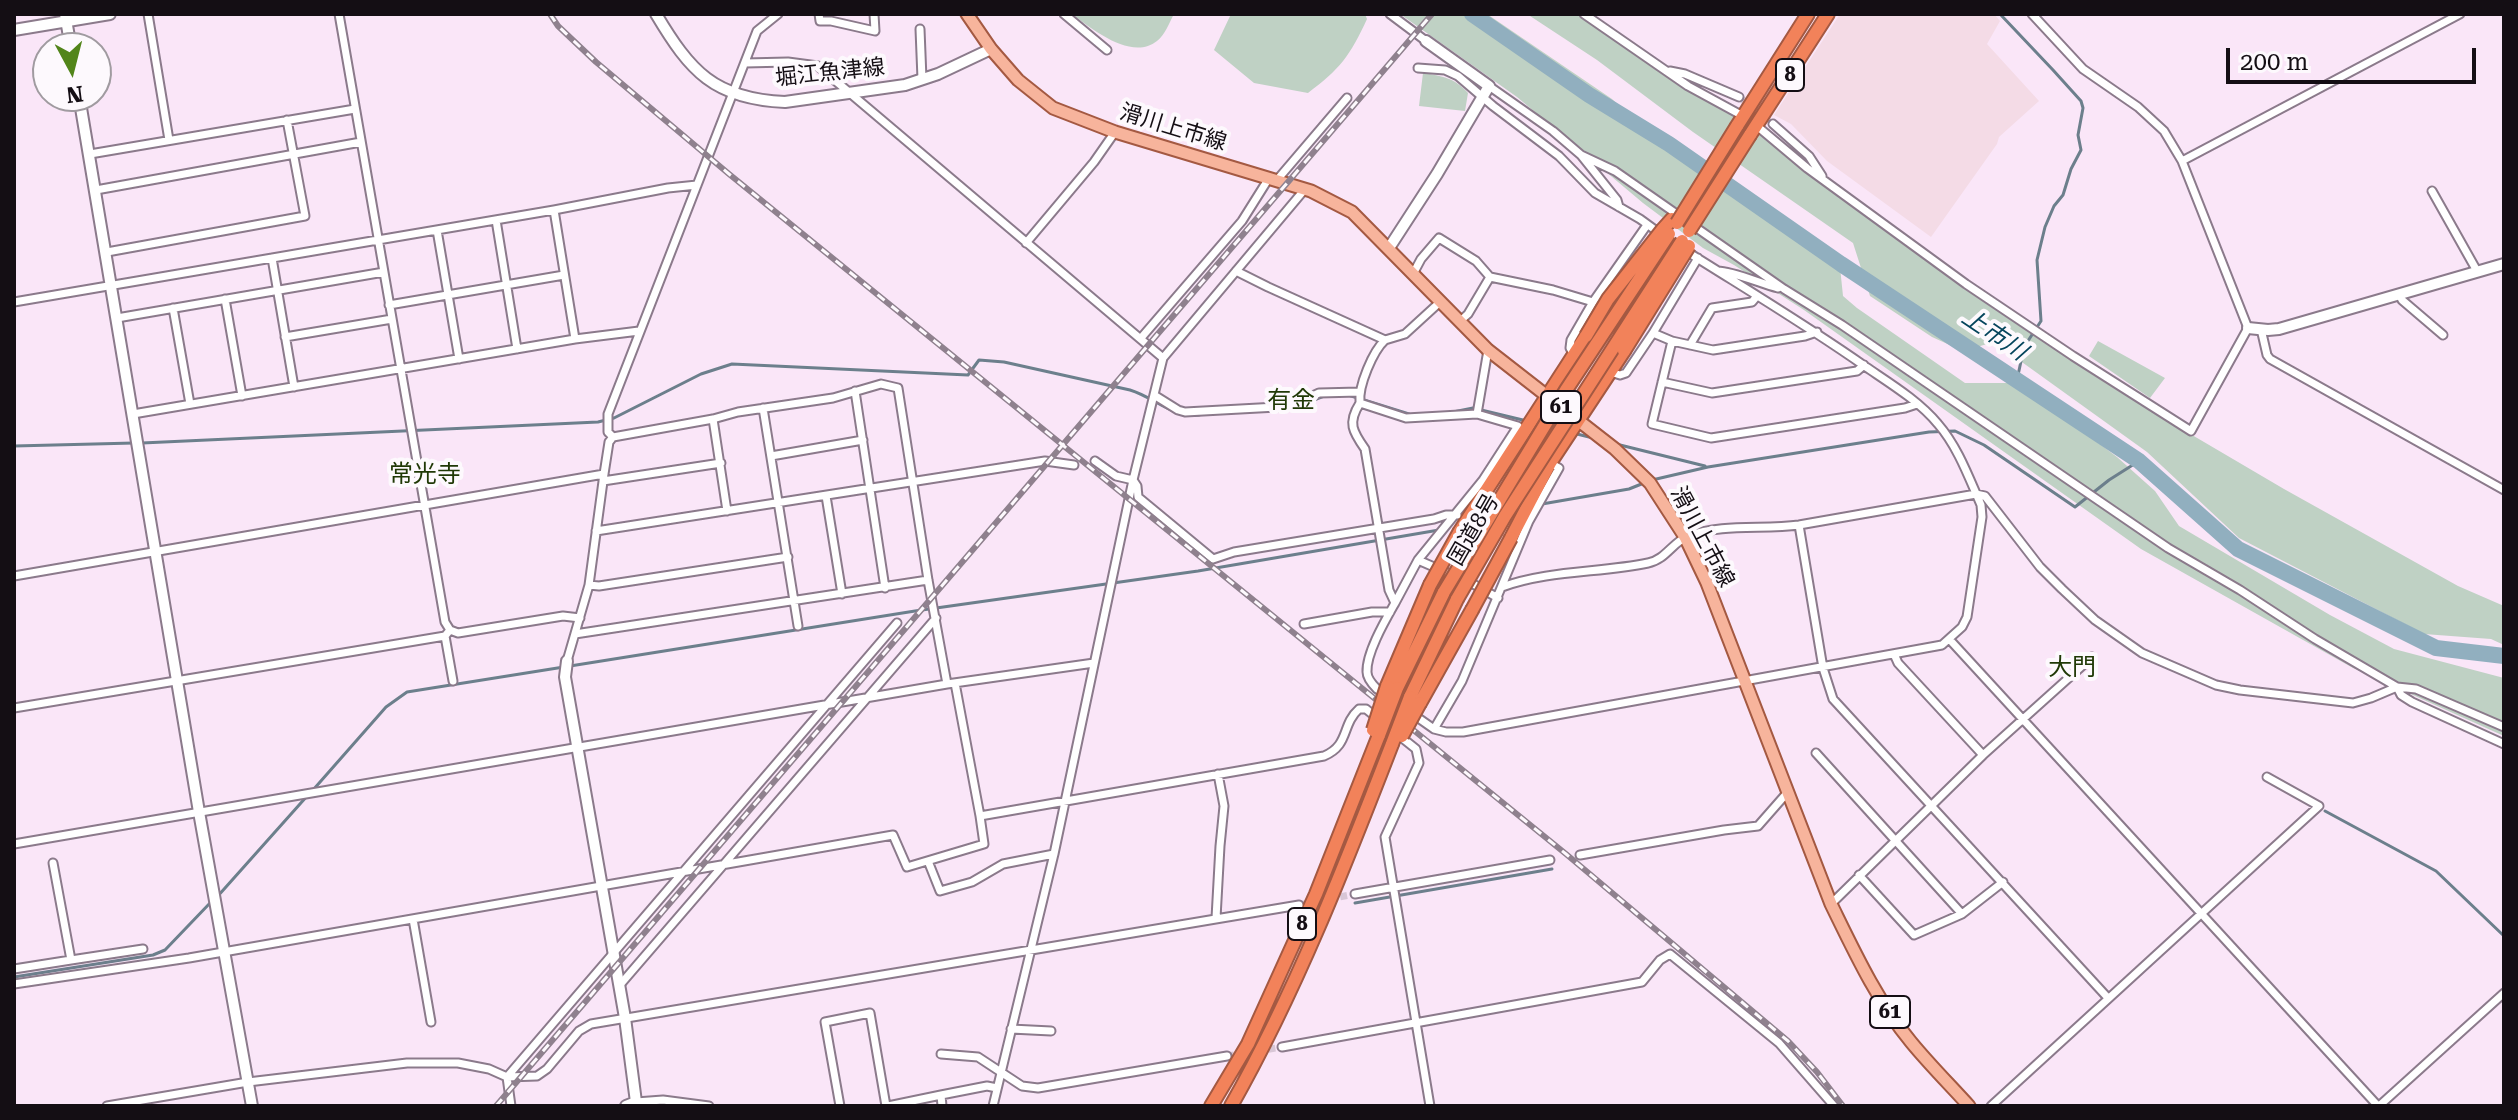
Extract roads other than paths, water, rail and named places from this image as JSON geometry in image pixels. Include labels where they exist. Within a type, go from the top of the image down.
[{"type":"highway","name":"8","points":[[1392,687],[1430,585],[1515,438],[1547,397],[1616,289],[1670,226],[1708,174],[1808,14]]},
{"type":"highway","name":"8","points":[[1231,1106],[1266,1045],[1335,892],[1380,774],[1415,700],[1472,610],[1550,463],[1624,351],[1720,183],[1828,14]]},
{"type":"highway","name":"国道8号","points":[[1211,1106],[1248,1044],[1316,894],[1392,687],[1444,592],[1670,226]]},
{"type":"highway","name":"国道8号","points":[[1415,700],[1457,599],[1505,516],[1689,238]]},
{"type":"main road","name":"滑川上市線","points":[[967,14],[991,49],[1018,80],[1037,97],[1073,117],[1305,189],[1352,212],[1488,350],[1615,449],[1650,483],[1685,537],[1707,583],[1831,904],[1864,970],[1900,1027],[1969,1106]]},
{"type":"street","points":[[14,30],[66,18],[110,14]]},
{"type":"street","points":[[148,14],[169,140]]},
{"type":"street","points":[[339,14],[453,681]]},
{"type":"street","name":"堀江魚津線","points":[[656,14],[679,53],[697,73],[733,93],[768,101],[785,102],[905,85],[991,49]]},
{"type":"street","points":[[613,437],[608,432],[608,414],[639,331],[757,31],[778,14]]},
{"type":"street","points":[[819,14],[820,21],[875,31],[874,14]]},
{"type":"street","points":[[1064,14],[1107,50]]},
{"type":"street","points":[[1360,403],[1406,418],[1477,414],[1518,426],[1515,438],[1457,515],[1418,560],[1370,654],[1367,672],[1370,682],[1434,729],[1463,732],[1942,645],[1962,627],[1970,606],[1981,505],[1939,424],[1917,404],[1817,332],[1595,193],[1559,156],[1493,106],[1486,91],[1390,14]]},
{"type":"street","points":[[1584,14],[1740,121]]},
{"type":"street","points":[[2032,14],[2083,69],[2138,107],[2164,131],[2182,161],[2248,328]]},
{"type":"street","points":[[2182,161],[2460,14]]},
{"type":"street","points":[[920,29],[922,79]]},
{"type":"street","points":[[745,63],[788,62],[818,66],[1163,358]]},
{"type":"street","points":[[1418,68],[1445,70],[1458,76],[1553,131],[1581,155],[1617,200],[1619,207]]},
{"type":"street","points":[[1664,69],[1685,74],[1739,97]]},
{"type":"street","points":[[1389,248],[1486,91]]},
{"type":"street","points":[[1141,338],[1242,221],[1273,179],[1347,98]]},
{"type":"street","points":[[90,154],[355,109]]},
{"type":"street","points":[[82,112],[199,812],[252,1106]]},
{"type":"street","points":[[107,252],[305,216],[287,120]]},
{"type":"street","points":[[1773,124],[1809,156],[1823,178]]},
{"type":"street","points":[[1754,130],[1966,284],[2191,431],[2248,328]]},
{"type":"street","points":[[1026,243],[1115,132]]},
{"type":"street","points":[[96,190],[361,142]]},
{"type":"street","points":[[1581,155],[1615,171],[2168,548],[2397,687],[2416,689],[2504,727]]},
{"type":"street","points":[[14,302],[697,185]]},
{"type":"street","points":[[993,1106],[1054,854],[1133,480],[1163,358],[1305,189]]},
{"type":"street","points":[[2432,191],[2477,271]]},
{"type":"street","points":[[554,210],[575,339]]},
{"type":"street","points":[[496,220],[517,349]]},
{"type":"street","points":[[1574,355],[1570,348],[1571,340],[1593,302],[1647,225]]},
{"type":"street","points":[[437,230],[459,359]]},
{"type":"street","points":[[1413,274],[1439,238],[1476,261],[1490,277],[1593,302]]},
{"type":"street","points":[[272,258],[294,387]]},
{"type":"street","points":[[1610,372],[1626,373],[1698,258]]},
{"type":"street","points":[[2248,328],[2279,329],[2504,264]]},
{"type":"street","points":[[1236,271],[1385,340]]},
{"type":"street","points":[[1716,271],[1727,271],[1784,289]]},
{"type":"street","points":[[117,318],[384,272]]},
{"type":"street","points":[[389,305],[564,275]]},
{"type":"street","points":[[1459,322],[1468,314],[1490,277]]},
{"type":"street","points":[[2399,294],[2443,335]]},
{"type":"street","points":[[1690,345],[1712,308],[1752,302],[1757,296]]},
{"type":"street","points":[[225,299],[242,396]]},
{"type":"street","points":[[1395,603],[1389,590],[1365,449],[1353,433],[1356,407],[1360,403],[1359,392],[1374,352],[1385,340],[1405,334],[1440,302]]},
{"type":"street","points":[[173,308],[190,404]]},
{"type":"street","points":[[285,337],[392,319]]},
{"type":"street","points":[[2261,329],[2270,359],[2504,490]]},
{"type":"street","points":[[133,414],[575,339],[639,331]]},
{"type":"street","points":[[1653,333],[1672,341],[1713,350],[1817,332]]},
{"type":"street","points":[[1672,341],[1652,424],[1711,438],[1917,404]]},
{"type":"street","points":[[1477,414],[1488,350]]},
{"type":"street","points":[[1662,382],[1712,393],[1857,371],[1864,365]]},
{"type":"street","points":[[14,984],[602,887],[893,835],[907,867],[984,844],[928,580],[898,388],[881,384],[833,398],[738,412],[613,437],[609,442],[589,585],[565,677],[578,747],[602,887],[619,986],[625,1018],[631,1104],[663,1100],[709,1106]]},
{"type":"street","points":[[855,391],[885,588]]},
{"type":"street","points":[[1154,395],[1185,412],[1277,407],[1298,403],[1319,393],[1359,392]]},
{"type":"street","points":[[763,408],[798,626]]},
{"type":"street","points":[[713,419],[727,511]]},
{"type":"street","points":[[771,456],[863,440]]},
{"type":"street","points":[[596,531],[1045,461],[1074,465]]},
{"type":"street","points":[[1095,461],[1116,476],[1133,480],[1138,497],[1213,559],[1234,552],[1457,515]]},
{"type":"street","points":[[14,576],[424,504],[721,463]]},
{"type":"street","points":[[1434,729],[1462,681],[1529,521],[1559,468],[1550,463]]},
{"type":"street","points":[[1502,587],[1524,579],[1651,563],[1685,537],[1712,530],[1799,525],[1976,494],[1990,501],[2040,567],[2062,589],[2095,620],[2142,653],[2216,685],[2240,690],[2353,703],[2397,687]]},
{"type":"street","points":[[826,496],[842,594]]},
{"type":"street","points":[[1799,525],[1823,668],[1833,699],[1933,804],[2108,998]]},
{"type":"street","points":[[589,585],[788,557]]},
{"type":"street","points":[[1418,560],[1498,598]]},
{"type":"street","points":[[575,634],[928,580]]},
{"type":"street","points":[[1304,624],[1372,612],[1390,612]]},
{"type":"street","points":[[14,708],[447,633],[563,616],[580,618]]},
{"type":"street","points":[[619,986],[936,618]]},
{"type":"street","points":[[511,1106],[507,1077],[897,623]]},
{"type":"street","points":[[1950,640],[2379,1106],[2504,993]]},
{"type":"street","points":[[1894,654],[1898,663],[1983,755]]},
{"type":"street","points":[[1831,904],[1983,755],[2092,657]]},
{"type":"street","points":[[14,844],[866,698],[1094,663]]},
{"type":"street","points":[[2397,687],[2401,695],[2412,702],[2504,744]]},
{"type":"street","points":[[980,816],[1324,756],[1342,743],[1351,716],[1359,709],[1366,709],[1416,749],[1419,763],[1385,837],[1430,1106]]},
{"type":"street","points":[[1816,753],[1962,914]]},
{"type":"street","points":[[1216,918],[1224,806],[1218,774]]},
{"type":"street","points":[[1991,1106],[2319,806],[2267,777]]},
{"type":"street","points":[[1580,855],[1758,826],[1787,793]]},
{"type":"street","points":[[928,861],[940,891],[972,882],[1003,864],[1054,854]]},
{"type":"street","points":[[1355,894],[1550,860]]},
{"type":"street","points":[[53,863],[71,960]]},
{"type":"street","points":[[1859,875],[1914,935],[1962,914],[2003,882]]},
{"type":"street","points":[[107,1106],[248,1082],[407,1063],[458,1063],[489,1069],[507,1077],[537,1076],[547,1069],[579,1031],[591,1024],[1299,905]]},
{"type":"street","points":[[413,919],[431,1022]]},
{"type":"street","points":[[14,969],[143,949]]},
{"type":"street","points":[[1282,1047],[1642,982],[1660,960],[1670,954],[1779,1043],[1834,1106]]},
{"type":"street","points":[[101,955],[103,971]]},
{"type":"street","points":[[840,1106],[825,1022],[870,1013],[887,1106],[987,1086],[997,1088]]},
{"type":"street","points":[[1011,1029],[1051,1031]]},
{"type":"street","points":[[941,1054],[978,1057],[1022,1086],[1038,1088],[1227,1056]]},
{"type":"street","points":[[941,1095],[942,1106]]},
{"type":"waterway","name":"上市川","points":[[1472,14],[2139,461],[2238,549],[2436,648],[2504,656]]},
{"type":"waterway","points":[[2000,14],[2081,101],[2083,108],[2078,135],[2081,150],[2063,195],[2054,206],[2045,227],[2037,260],[2041,321],[2024,347],[2017,380]]},
{"type":"waterway","points":[[142,443],[598,422],[614,418],[701,374],[732,364],[968,375],[979,360],[1004,362],[1130,390],[1171,410],[1199,415]]},
{"type":"waterway","points":[[1348,395],[1409,414]]},
{"type":"waterway","points":[[1309,402],[1324,396]]},
{"type":"waterway","points":[[1453,412],[1473,408],[1527,421]]},
{"type":"waterway","points":[[1652,480],[1708,467],[1929,432],[1955,431],[1984,445],[2075,507],[2139,461]]},
{"type":"waterway","points":[[1573,433],[1593,438]]},
{"type":"waterway","points":[[14,446],[134,443]]},
{"type":"waterway","points":[[1616,444],[1705,466]]},
{"type":"waterway","points":[[1542,504],[1629,489],[1644,483]]},
{"type":"waterway","points":[[313,790],[386,707],[407,692],[915,611],[1198,571],[1439,530]]},
{"type":"waterway","points":[[217,897],[308,795]]},
{"type":"waterway","points":[[2325,811],[2436,871],[2504,936]]},
{"type":"waterway","points":[[1355,903],[1552,869]]},
{"type":"waterway","points":[[14,977],[153,955],[165,950],[211,902]]},
{"type":"tunnel","points":[[1739,97],[1773,124]]},
{"type":"tunnel","points":[[1299,905],[1355,894]]},
{"type":"tunnel","points":[[1227,1056],[1282,1047]]},
{"type":"railway","points":[[550,14],[558,26],[596,62],[729,174],[1566,854],[1788,1041],[1843,1106]]},
{"type":"railway","points":[[496,1106],[1432,14]]},
{"type":"district","name":"有金","points":[[1291,401]]},
{"type":"district","name":"常光寺","points":[[425,475]]},
{"type":"district","name":"大門","points":[[2072,668]]}]
